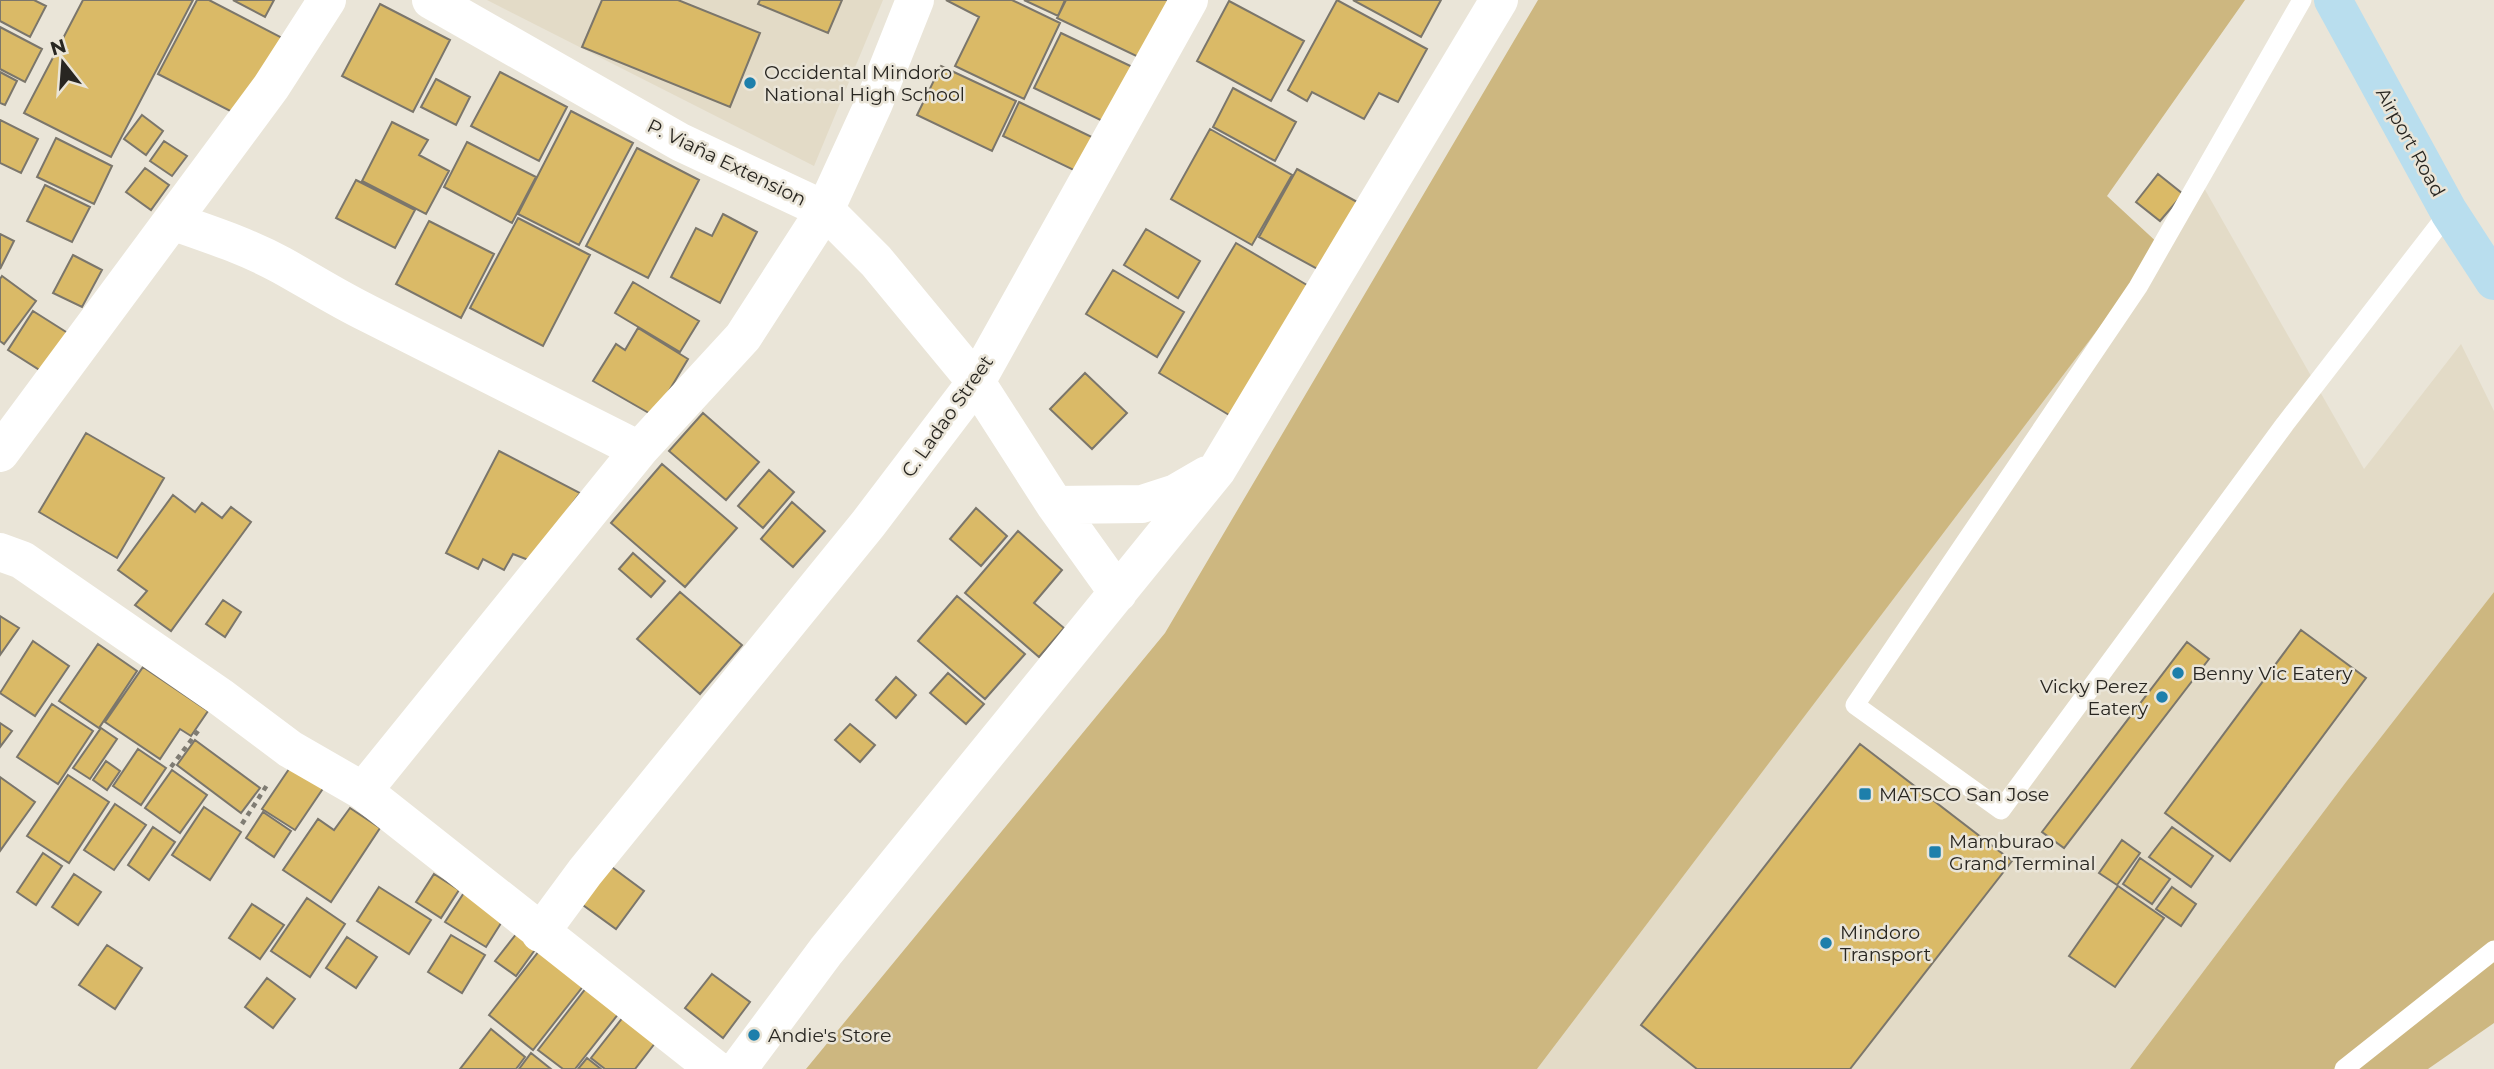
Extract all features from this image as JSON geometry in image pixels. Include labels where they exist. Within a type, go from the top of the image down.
[{"type":"street","points":[[0,453],[271,87],[327,0]]},
{"type":"street","name":"P. Viaña Extension","points":[[431,0],[680,142],[825,210],[874,103],[915,0]]},
{"type":"street","name":"C. Ladao Street","points":[[540,933],[593,862],[868,524],[976,383],[1189,0]]},
{"type":"street","points":[[738,1069],[826,951],[1217,470],[1499,0]]},
{"type":"street","name":"Airport Road","points":[[2333,0],[2449,212],[2494,281]]},
{"type":"street","points":[[363,792],[639,450],[743,337],[825,210],[876,261],[976,383],[1055,505],[1118,593]]},
{"type":"street","points":[[172,221],[235,244],[281,265],[368,314],[639,450]]},
{"type":"street","points":[[1055,505],[1142,504],[1176,492],[1217,470]]},
{"type":"street","points":[[0,552],[22,560],[222,698],[290,749],[363,792],[715,1069]]},
{"type":"lane","points":[[2302,0],[2138,287],[1855,705],[2001,810],[2285,424],[2449,212]]},
{"type":"lane","points":[[2344,1069],[2494,950]]},
{"type":"shaded area","name":"Occidental Mindoro National High School","points":[[487,0],[883,0],[814,166]]},
{"type":"shaded area","points":[[1538,0],[2245,0],[2107,196],[2161,246],[1537,1069],[806,1069],[1165,633]]},
{"type":"shaded area","name":"Mamburao Grand Terminal","points":[[2204,188],[2364,469],[2461,344],[2494,411],[2494,592],[2346,782],[2130,1069],[1537,1069]]},
{"type":"shaded area","points":[[2494,592],[2494,1023],[2428,1069],[2130,1069],[2346,782]]},
{"type":"building","points":[[0,0],[34,0],[46,6],[30,37],[0,21]]},
{"type":"building","points":[[83,0],[193,0],[111,157],[24,113]]},
{"type":"building","points":[[197,0],[209,0],[292,43],[242,117],[158,74]]},
{"type":"building","points":[[233,0],[274,0],[265,17]]},
{"type":"building","points":[[602,0],[678,0],[760,33],[730,107],[582,47]]},
{"type":"building","points":[[760,0],[842,0],[828,33],[758,4]]},
{"type":"building","points":[[946,0],[1012,0],[1060,23],[1024,99],[955,66],[979,17]]},
{"type":"building","points":[[1024,0],[1065,0],[1058,16]]},
{"type":"building","points":[[1066,0],[1184,0],[1153,64],[1057,18]]},
{"type":"building","points":[[1337,0],[1427,49],[1398,102],[1379,93],[1364,119],[1312,92],[1307,101],[1288,90]]},
{"type":"building","points":[[1353,0],[1441,0],[1421,37]]},
{"type":"building","points":[[1229,1],[1304,41],[1271,101],[1197,61]]},
{"type":"building","points":[[380,4],[450,40],[413,112],[342,76]]},
{"type":"building","points":[[0,27],[42,49],[25,82],[0,69]]},
{"type":"building","points":[[1061,33],[1141,71],[1115,127],[1034,88]]},
{"type":"building","points":[[941,66],[1016,101],[992,151],[917,115]]},
{"type":"building","points":[[0,72],[17,81],[5,105],[0,103]]},
{"type":"building","points":[[500,72],[567,107],[539,161],[471,126]]},
{"type":"building","points":[[436,79],[470,97],[456,125],[421,107]]},
{"type":"building","points":[[1233,88],[1296,122],[1275,161],[1213,127]]},
{"type":"building","points":[[1019,102],[1098,140],[1082,174],[1003,136]]},
{"type":"building","points":[[571,111],[633,143],[579,245],[518,214]]},
{"type":"building","points":[[142,115],[163,131],[146,155],[124,139]]},
{"type":"building","points":[[0,120],[38,139],[21,173],[0,163]]},
{"type":"building","points":[[392,122],[428,140],[419,155],[449,171],[426,214],[362,181]]},
{"type":"building","points":[[1210,129],[1292,175],[1252,245],[1171,199]]},
{"type":"building","points":[[56,138],[112,166],[94,204],[37,177]]},
{"type":"building","points":[[164,141],[187,156],[172,176],[150,161]]},
{"type":"building","points":[[467,142],[536,177],[512,223],[444,187]]},
{"type":"building","points":[[637,148],[699,180],[648,278],[586,246]]},
{"type":"building","points":[[145,168],[169,185],[151,210],[126,192]]},
{"type":"building","points":[[1297,169],[1359,203],[1321,271],[1259,237]]},
{"type":"building","points":[[2158,174],[2183,194],[2160,221],[2136,202]]},
{"type":"building","points":[[356,180],[415,210],[395,248],[336,218]]},
{"type":"building","points":[[45,185],[90,207],[72,242],[27,221]]},
{"type":"building","points":[[723,214],[757,232],[720,303],[671,277],[696,228],[712,236]]},
{"type":"building","points":[[518,218],[590,255],[543,346],[470,308]]},
{"type":"building","points":[[429,221],[494,254],[461,318],[396,284]]},
{"type":"building","points":[[1146,229],[1200,261],[1178,298],[1124,265]]},
{"type":"building","points":[[0,234],[14,241],[0,269]]},
{"type":"building","points":[[1236,243],[1317,291],[1239,421],[1159,373]]},
{"type":"building","points":[[73,255],[102,270],[82,307],[53,293]]},
{"type":"building","points":[[1113,270],[1184,312],[1157,357],[1086,314]]},
{"type":"building","points":[[2,276],[36,301],[4,344],[0,341]]},
{"type":"building","points":[[633,282],[699,321],[680,352],[615,313]]},
{"type":"building","points":[[33,311],[74,337],[49,376],[8,350]]},
{"type":"building","points":[[638,328],[688,359],[654,416],[593,381],[616,344],[625,350]]},
{"type":"building","points":[[1085,373],[1127,413],[1092,449],[1050,409]]},
{"type":"building","points":[[703,413],[759,462],[726,500],[669,451]]},
{"type":"building","points":[[86,433],[164,478],[117,558],[39,512]]},
{"type":"building","points":[[499,451],[580,493],[531,561],[513,554],[504,570],[483,559],[478,569],[446,553]]},
{"type":"building","points":[[662,464],[737,528],[685,587],[611,523]]},
{"type":"building","points":[[769,470],[794,492],[763,528],[738,506]]},
{"type":"building","points":[[173,495],[195,512],[202,503],[222,518],[231,507],[251,522],[171,631],[135,605],[147,591],[118,570]]},
{"type":"building","points":[[792,502],[825,531],[793,567],[761,539]]},
{"type":"building","points":[[976,508],[1007,536],[981,566],[950,539]]},
{"type":"building","points":[[1018,531],[1062,570],[1034,603],[1064,628],[1039,657],[965,593]]},
{"type":"building","points":[[633,553],[665,581],[651,597],[619,569]]},
{"type":"building","points":[[680,592],[742,645],[700,694],[637,639]]},
{"type":"building","points":[[957,596],[1025,654],[985,699],[918,641]]},
{"type":"building","points":[[223,600],[241,612],[225,637],[206,624]]},
{"type":"building","points":[[0,616],[19,628],[0,655]]},
{"type":"building","points":[[2301,630],[2366,678],[2230,861],[2165,813]]},
{"type":"building","points":[[33,641],[69,666],[35,716],[0,693]]},
{"type":"building","points":[[2187,642],[2209,659],[2064,848],[2042,832]]},
{"type":"building","points":[[98,644],[137,671],[99,728],[59,701]]},
{"type":"building","points":[[143,667],[208,711],[191,736],[180,729],[160,759],[105,722]]},
{"type":"building","points":[[948,673],[984,704],[966,724],[930,693]]},
{"type":"building","points":[[896,677],[916,695],[896,718],[876,700]]},
{"type":"building","points":[[52,704],[93,731],[58,784],[17,757]]},
{"type":"building","points":[[0,723],[12,731],[0,747]]},
{"type":"building","points":[[850,724],[875,745],[860,762],[835,740]]},
{"type":"building","points":[[101,728],[117,739],[90,779],[73,768]]},
{"type":"building","points":[[195,740],[260,788],[241,813],[177,765]]},
{"type":"building","name":"Mindoro Transport","points":[[1860,744],[2012,861],[1850,1069],[1697,1069],[1641,1025]]},
{"type":"building","points":[[138,749],[166,768],[141,805],[113,786]]},
{"type":"building","points":[[106,761],[120,771],[107,790],[93,780]]},
{"type":"building","points":[[291,766],[324,787],[295,830],[262,809]]},
{"type":"building","points":[[172,770],[207,795],[180,833],[145,808]]},
{"type":"building","points":[[68,775],[109,802],[69,863],[27,836]]},
{"type":"building","points":[[0,777],[35,802],[0,851]]},
{"type":"building","points":[[115,804],[146,825],[114,870],[84,850]]},
{"type":"building","points":[[204,807],[241,832],[210,880],[172,855]]},
{"type":"building","points":[[350,808],[380,828],[331,902],[283,870],[318,819],[334,830]]},
{"type":"building","points":[[263,812],[291,831],[274,857],[246,838]]},
{"type":"building","points":[[153,827],[175,842],[149,880],[128,865]]},
{"type":"building","points":[[2172,827],[2213,856],[2191,887],[2149,857]]},
{"type":"building","points":[[2122,840],[2140,853],[2117,885],[2099,873]]},
{"type":"building","points":[[43,853],[62,866],[36,905],[17,892]]},
{"type":"building","points":[[2140,858],[2170,879],[2152,904],[2123,884]]},
{"type":"building","points":[[605,862],[644,891],[616,929],[576,900]]},
{"type":"building","points":[[74,874],[101,892],[78,925],[52,907]]},
{"type":"building","points":[[434,874],[459,890],[441,918],[416,902]]},
{"type":"building","points":[[2118,886],[2164,918],[2115,987],[2069,956]]},
{"type":"building","points":[[379,887],[431,920],[409,954],[357,921]]},
{"type":"building","points":[[2172,887],[2196,904],[2181,926],[2156,909]]},
{"type":"building","points":[[467,888],[508,912],[486,947],[445,922]]},
{"type":"building","points":[[307,898],[345,924],[310,977],[271,951]]},
{"type":"building","points":[[252,904],[284,925],[260,959],[229,938]]},
{"type":"building","points":[[517,933],[537,947],[516,976],[495,961]]},
{"type":"building","points":[[451,935],[485,955],[462,993],[428,972]]},
{"type":"building","points":[[347,937],[377,957],[356,988],[326,968]]},
{"type":"building","points":[[107,945],[142,968],[115,1009],[79,985]]},
{"type":"building","points":[[543,946],[588,980],[533,1050],[489,1015]]},
{"type":"building","points":[[712,974],[750,1002],[723,1038],[685,1008]]},
{"type":"building","points":[[267,978],[295,999],[273,1028],[245,1007]]},
{"type":"building","points":[[590,983],[623,1008],[575,1069],[563,1069],[538,1050]]},
{"type":"building","points":[[627,1012],[659,1038],[635,1069],[605,1069],[591,1058]]},
{"type":"building","points":[[491,1029],[525,1057],[516,1069],[460,1069]]},
{"type":"building","points":[[531,1053],[551,1069],[519,1069]]},
{"type":"building","points":[[587,1058],[601,1069],[578,1069]]},
{"type":"place","name":"Occidental Mindoro National High School","points":[[750,83]]},
{"type":"place","name":"Benny Vic Eatery","points":[[2178,673]]},
{"type":"place","name":"Vicky Perez Eatery","points":[[2162,697]]},
{"type":"place","name":"MATSCO San Jose","points":[[1865,794]]},
{"type":"place","name":"Mamburao Grand Terminal","points":[[1935,852]]},
{"type":"place","name":"Mindoro Transport","points":[[1826,943]]},
{"type":"place","name":"Andie's Store","points":[[754,1035]]}]
